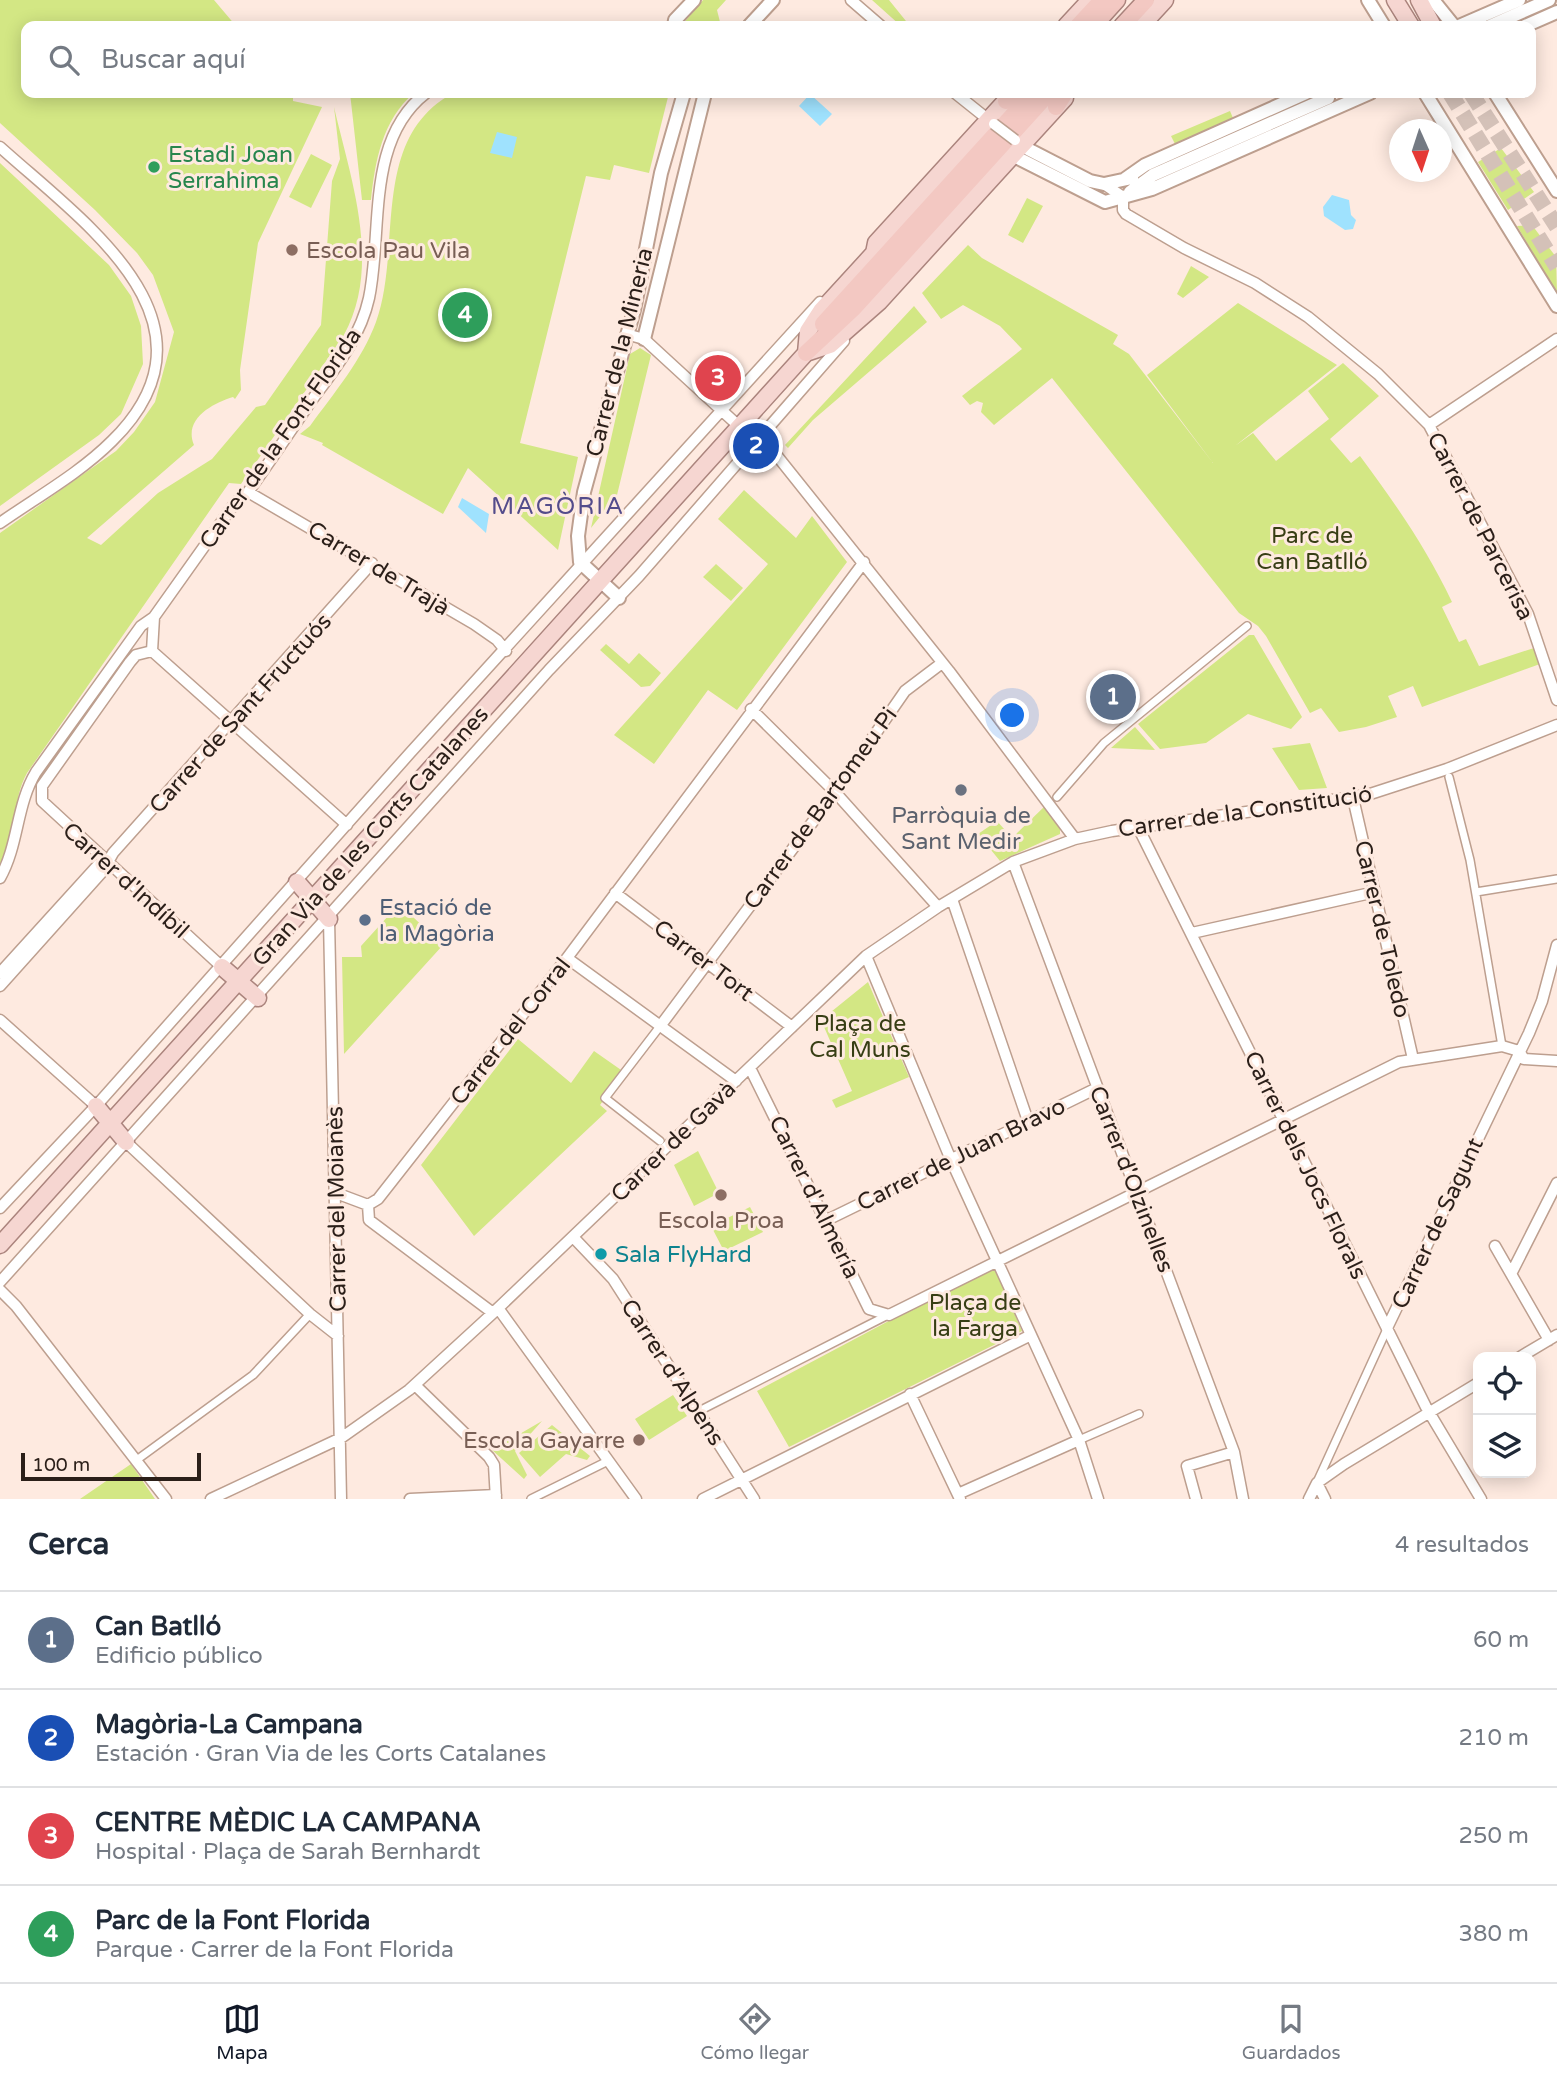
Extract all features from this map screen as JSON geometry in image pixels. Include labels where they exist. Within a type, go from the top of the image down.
[{"type":"highway","points":[[1083,21],[1102,0]]},
{"type":"highway","points":[[1098,21],[1117,0]]},
{"type":"highway","points":[[1114,21],[1133,0]]},
{"type":"highway","points":[[1127,21],[1146,0]]},
{"type":"highway","name":"Gran Via de les Corts Catalanes","points":[[806,353],[820,328],[1028,98]]},
{"type":"highway","name":"Gran Via de les Corts Catalanes","points":[[806,353],[854,308],[1052,100]]},
{"type":"main road","points":[[1071,21],[1090,0]]},
{"type":"main road","points":[[1146,21],[1165,0]]},
{"type":"main road","points":[[1395,0],[1407,21]]},
{"type":"main road","points":[[1419,0],[1430,21]]},
{"type":"main road","points":[[1010,98],[876,243],[874,253],[821,311],[808,331],[806,353],[830,345],[879,302],[1017,147],[1052,100]]},
{"type":"main road","name":"Gran Via de les Corts Catalanes","points":[[0,1245],[806,353]]},
{"type":"main road","points":[[297,882],[314,898],[329,919]]},
{"type":"main road","points":[[222,967],[258,998]]},
{"type":"main road","points":[[96,1106],[126,1142]]},
{"type":"street","points":[[675,21],[694,0]]},
{"type":"street","points":[[754,21],[773,0]]},
{"type":"street","points":[[851,0],[875,21]]},
{"type":"street","points":[[1368,0],[1381,21]]},
{"type":"street","points":[[1433,0],[1450,21]]},
{"type":"street","points":[[1471,21],[1519,0]]},
{"type":"street","points":[[1501,21],[1549,0]]},
{"type":"street","points":[[1536,21],[1557,12]]},
{"type":"street","name":"Carrer de la Font Florida","points":[[0,878],[14,846],[21,807],[30,782],[141,626],[154,617],[235,503],[248,492],[349,349],[360,327],[369,298],[383,170],[389,148],[397,129],[422,98]]},
{"type":"street","name":"Carrer de la Mineria","points":[[582,566],[578,541],[582,503],[626,334],[660,173],[682,98]]},
{"type":"street","name":"Carrer de la Mineria","points":[[644,338],[704,98]]},
{"type":"street","points":[[961,98],[1017,147],[1099,201],[1118,199],[1152,189],[1359,98]]},
{"type":"street","points":[[1125,179],[1145,165],[1295,98]]},
{"type":"street","points":[[1118,199],[1153,175],[1328,98]]},
{"type":"street","points":[[1428,98],[1557,306]]},
{"type":"street","points":[[1498,98],[1557,191]]},
{"type":"street","points":[[0,147],[89,227],[127,267],[145,299],[155,333],[152,377],[129,422],[92,459],[0,523]]},
{"type":"street","points":[[1017,147],[1090,181],[1104,184],[1153,175]]},
{"type":"street","name":"Carrer de Parcerisa","points":[[1104,184],[1118,199],[1126,214],[1184,248],[1255,283],[1308,317],[1378,374],[1429,425],[1528,614],[1557,700]]},
{"type":"street","points":[[0,1208],[222,967],[346,825],[506,651],[720,410],[876,243]]},
{"type":"street","points":[[0,1282],[329,919],[342,900],[549,670],[619,598],[879,302]]},
{"type":"street","points":[[626,334],[644,338],[755,441],[770,447],[864,562],[1075,839]]},
{"type":"street","points":[[1429,425],[1557,340]]},
{"type":"street","name":"Carrer de Trajà","points":[[248,492],[474,624],[497,640],[506,651]]},
{"type":"street","points":[[864,562],[751,709],[835,792],[938,907]]},
{"type":"street","name":"Carrer de Sant Fructuós","points":[[0,986],[103,871],[106,862],[372,563]]},
{"type":"street","points":[[582,566],[619,598]]},
{"type":"street","points":[[154,617],[152,651],[346,825]]},
{"type":"street","points":[[1057,797],[1104,743],[1247,626]]},
{"type":"street","name":"Carrer d'Indíbil","points":[[152,651],[136,655],[43,786],[41,796],[45,806],[222,967]]},
{"type":"street","name":"Carrer de Bartomeu Pi","points":[[661,1025],[835,792],[905,691],[942,663]]},
{"type":"street","name":"Carrer del Corral","points":[[368,1205],[378,1199],[567,958],[751,709]]},
{"type":"street","name":"Carrer de la Constitució","points":[[938,907],[1013,862],[1075,839],[1138,827],[1353,798],[1447,769],[1557,725]]},
{"type":"street","points":[[1449,777],[1476,892],[1502,1046]]},
{"type":"street","name":"Carrer de Toledo","points":[[1353,798],[1413,1059]]},
{"type":"street","name":"Carrer dels Jocs Florals","points":[[1138,827],[1429,1413],[1481,1499]]},
{"type":"street","name":"Carrer de Sant Fructuós","points":[[0,973],[98,865],[106,862]]},
{"type":"street","name":"Carrer d'Olzinelles","points":[[1013,862],[1234,1452],[1243,1499]]},
{"type":"street","points":[[1476,892],[1557,879]]},
{"type":"street","points":[[1192,933],[1375,892]]},
{"type":"street","name":"Carrer Tort","points":[[615,893],[792,1027]]},
{"type":"street","points":[[952,899],[1028,1121]]},
{"type":"street","name":"Carrer de Gavà","points":[[211,1499],[341,1438],[415,1384],[496,1311],[866,956],[938,907]]},
{"type":"street","name":"Carrer del Moianès","points":[[329,919],[341,1499]]},
{"type":"street","name":"Carrer de Sagunt","points":[[1309,1499],[1542,1001],[1557,945]]},
{"type":"street","points":[[866,956],[996,1263],[1079,1440],[1098,1499]]},
{"type":"street","points":[[567,958],[736,1081]]},
{"type":"street","points":[[0,1020],[96,1106]]},
{"type":"street","points":[[660,1141],[605,1098],[661,1025]]},
{"type":"street","points":[[699,1411],[1399,1062],[1502,1046],[1519,1051],[1524,1059],[1557,1061]]},
{"type":"street","name":"Carrer d'Almería","points":[[750,1068],[869,1309],[889,1315]]},
{"type":"street","name":"Carrer de Juan Bravo","points":[[825,1221],[1097,1088]]},
{"type":"street","points":[[126,1142],[310,1314],[338,1336]]},
{"type":"street","points":[[1511,1274],[1557,1183]]},
{"type":"street","points":[[336,1193],[368,1205],[369,1220],[496,1311],[636,1499]]},
{"type":"street","name":"Carrer d'Alpens","points":[[573,1237],[613,1279],[754,1499]]},
{"type":"street","points":[[1495,1246],[1553,1337],[1528,1352]]},
{"type":"street","points":[[0,1290],[138,1460],[166,1499]]},
{"type":"street","points":[[138,1460],[253,1375],[310,1314]]},
{"type":"street","points":[[703,1499],[1031,1335]]},
{"type":"street","points":[[410,1499],[496,1497],[494,1465],[489,1457],[415,1384]]},
{"type":"street","points":[[1325,1499],[1317,1483],[1473,1385]]},
{"type":"street","points":[[909,1394],[959,1496],[1139,1414]]},
{"type":"street","points":[[1196,1499],[1187,1466],[1234,1452]]},
{"type":"street","points":[[531,1499],[608,1461]]},
{"type":"green space","points":[[0,0],[214,0],[232,21],[21,21],[21,98],[293,98],[293,101],[322,107],[258,243],[240,370],[241,390],[235,399],[233,397],[225,400],[202,414],[193,427],[194,445],[87,538],[101,545],[158,493],[212,459],[256,407],[265,405],[321,325],[332,181],[340,159],[334,107],[355,193],[362,251],[361,280],[355,308],[344,335],[241,484],[229,483],[27,773],[19,796],[10,842],[0,864],[0,533],[116,451],[134,432],[155,402],[174,332],[153,275],[137,253],[95,210],[0,123]]},
{"type":"green space","points":[[703,0],[726,0],[717,10],[720,21],[685,21]]},
{"type":"green space","points":[[872,0],[889,0],[906,21],[895,21]]},
{"type":"green space","points":[[351,98],[409,98],[394,116],[382,142],[371,200],[362,200]]},
{"type":"green space","points":[[446,98],[668,98],[649,173],[614,165],[610,180],[586,176],[520,443],[578,457],[558,550],[468,468],[443,514],[322,445],[323,443],[300,434],[310,426],[338,389],[376,322],[384,293],[393,197],[399,166],[409,138],[427,113]]},
{"type":"green space","points":[[1230,111],[1233,118],[1175,144],[1171,136]]},
{"type":"green space","points":[[1501,148],[1534,192],[1508,210],[1478,162]]},
{"type":"green space","points":[[311,154],[332,165],[311,208],[289,197]]},
{"type":"green space","points":[[0,163],[109,265],[131,296],[141,326],[143,364],[121,414],[99,435],[0,506]]},
{"type":"green space","points":[[1027,198],[1043,206],[1023,243],[1008,235]]},
{"type":"green space","points":[[1532,225],[1556,257],[1557,293],[1517,226]]},
{"type":"green space","name":"Parc de Can Batlló","points":[[968,245],[982,258],[1118,335],[1113,344],[1129,354],[1213,463],[1147,375],[1238,303],[1337,365],[1235,446],[1253,433],[1276,461],[1329,419],[1308,391],[1343,363],[1379,396],[1330,439],[1351,463],[1360,456],[1410,527],[1452,602],[1442,607],[1459,642],[1466,639],[1479,666],[1534,648],[1540,664],[1422,707],[1413,686],[1388,696],[1397,717],[1366,727],[1339,732],[1321,708],[1310,713],[1266,636],[1258,626],[1239,613],[1052,378],[994,425],[981,412],[983,403],[977,401],[970,405],[962,396],[1022,349],[1000,326],[963,305],[941,319],[922,293]]},
{"type":"green space","points":[[1191,266],[1209,277],[1183,298],[1177,294]]},
{"type":"green space","points":[[914,306],[927,322],[813,420],[788,448],[785,445]]},
{"type":"green space","points":[[640,348],[651,355],[617,495],[591,528],[630,354]]},
{"type":"green space","points":[[744,490],[796,538],[812,516],[847,562],[737,710],[708,690],[654,764],[614,735],[768,564],[718,519]]},
{"type":"green space","points":[[716,564],[743,588],[731,601],[703,577]]},
{"type":"green space","points":[[1249,635],[1254,635],[1302,717],[1291,729],[1248,714],[1206,743],[1160,749],[1138,724]]},
{"type":"green space","points":[[606,644],[629,664],[639,653],[661,673],[650,686],[641,687],[600,650]]},
{"type":"green space","points":[[1135,727],[1155,750],[1111,748]]},
{"type":"green space","points":[[1310,743],[1327,788],[1299,790],[1272,748]]},
{"type":"green space","points":[[1045,806],[1060,826],[1060,834],[1000,861],[978,834],[997,821],[1012,838]]},
{"type":"green space","points":[[399,904],[443,945],[344,1054],[342,957],[362,957],[361,946]]},
{"type":"green space","name":"Plaça de Cal Muns","points":[[868,982],[909,1077],[836,1108],[832,1100],[852,1091],[821,1020]]},
{"type":"green space","points":[[518,1039],[571,1083],[594,1051],[624,1072],[600,1105],[607,1111],[474,1236],[421,1165]]},
{"type":"green space","points":[[698,1151],[719,1193],[694,1206],[674,1165]]},
{"type":"green space","points":[[750,1207],[763,1232],[724,1251],[711,1226]]},
{"type":"green space","name":"Plaça de la Farga","points":[[995,1269],[1022,1331],[789,1447],[757,1391],[981,1272]]},
{"type":"green space","points":[[673,1395],[687,1416],[649,1440],[635,1419]]},
{"type":"green space","points":[[542,1421],[515,1451],[527,1475],[524,1479],[492,1450]]},
{"type":"green space","points":[[552,1425],[590,1456],[587,1460],[566,1454],[540,1477],[519,1453]]},
{"type":"green space","points":[[131,1464],[155,1499],[80,1499]]},
{"type":"water","points":[[806,98],[814,98],[832,114],[820,126],[799,106]]},
{"type":"water","points":[[497,132],[517,137],[512,158],[490,153]]},
{"type":"water","points":[[1332,195],[1349,200],[1351,215],[1356,220],[1353,229],[1345,230],[1324,216],[1323,207]]},
{"type":"water","points":[[462,498],[489,514],[486,533],[458,507]]},
{"type":"tunnel","points":[[1453,98],[1557,267]]},
{"type":"tunnel","points":[[1474,98],[1557,227]]},
{"type":"place","name":"Estadi Joan Serrahima","points":[[154,167]]},
{"type":"place","name":"Escola Pau Vila","points":[[292,250]]},
{"type":"place","name":"Parc de la Font Florida","points":[[465,315]]},
{"type":"place","name":"CENTRE MÈDIC LA CAMPANA","points":[[718,378]]},
{"type":"place","name":"Magòria-La Campana","points":[[756,446]]},
{"type":"place","name":"Can Batlló","points":[[1113,697]]},
{"type":"place","name":"Parròquia de Sant Medir","points":[[961,790]]},
{"type":"place","name":"Estació de la Magòria","points":[[365,920]]},
{"type":"place","name":"Escola Proa","points":[[721,1195]]},
{"type":"place","name":"Sala FlyHard","points":[[601,1254]]},
{"type":"place","name":"Escola Gayarre","points":[[639,1440]]},
{"type":"district","name":"MAGÒRIA","points":[[558,506]]}]
